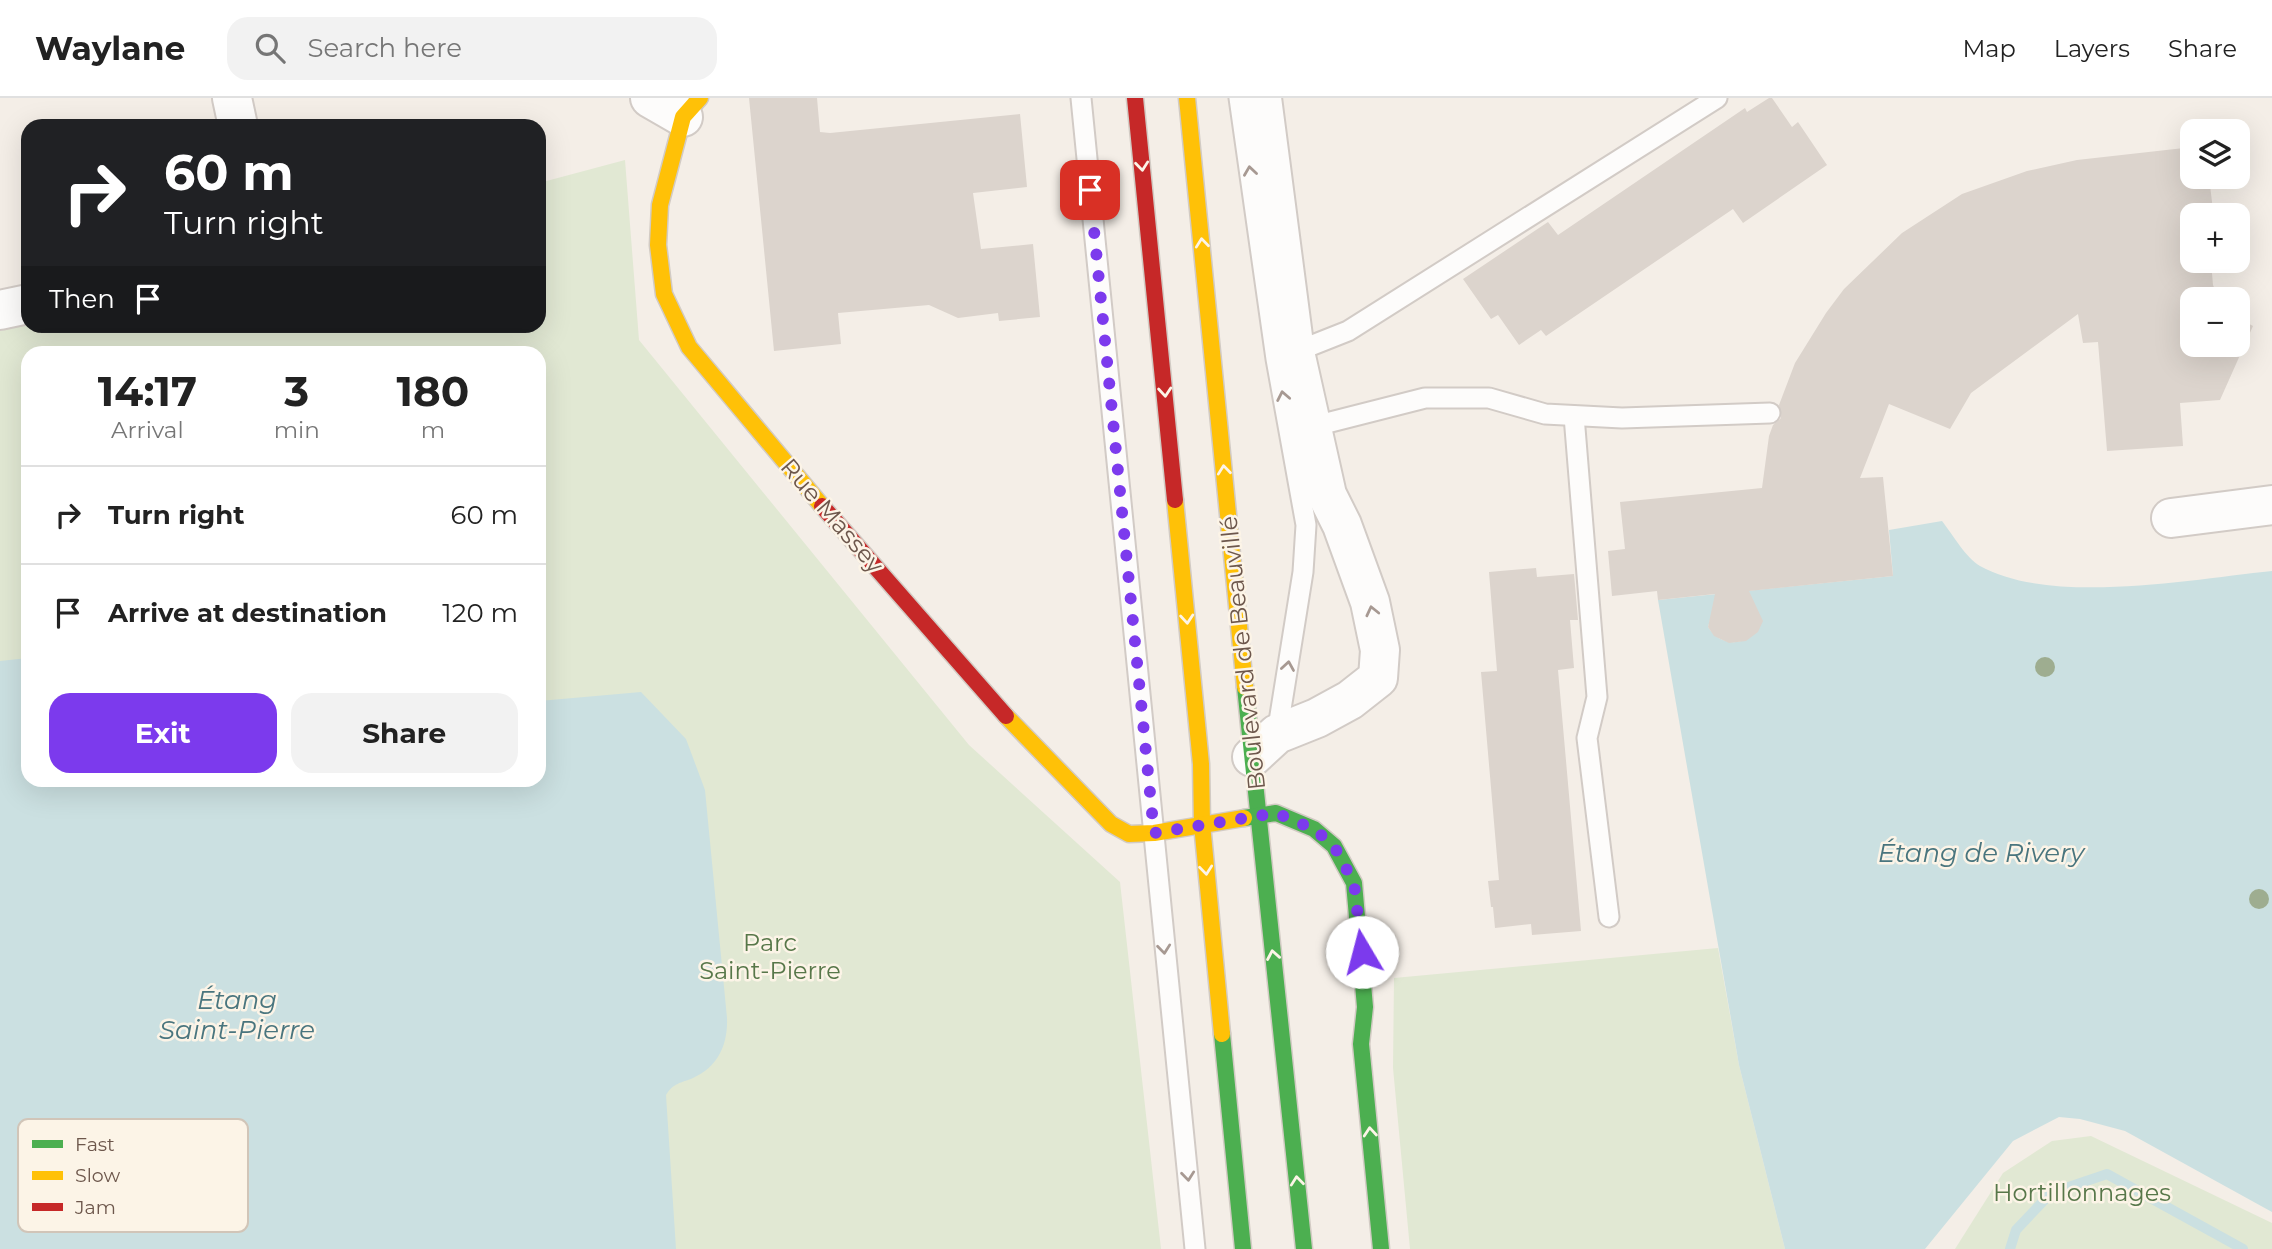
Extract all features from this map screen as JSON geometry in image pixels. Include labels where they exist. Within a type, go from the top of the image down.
[{"type":"main road","points":[[1135,98],[1201,764],[1202,824],[1243,1249]]},
{"type":"main road","name":"Boulevard de Beauvillé","points":[[1187,98],[1264,745],[1260,816],[1269,936],[1275,962],[1304,1249]]},
{"type":"main road","name":"Rue Massey","points":[[692,107],[660,205],[658,245],[664,294],[689,346],[820,504],[1010,721],[1111,824],[1129,834],[1154,833],[1276,813],[1314,829],[1334,846],[1354,883],[1365,1007],[1361,1044],[1381,1249]]},
{"type":"street","points":[[232,98],[236,119]]},
{"type":"street","name":"Rue Massey","points":[[650,98],[692,107]]},
{"type":"street","points":[[1262,98],[1305,450],[1342,525],[1370,602],[1380,650],[1378,678],[1350,701],[1264,745]]},
{"type":"street","points":[[0,310],[21,306]]},
{"type":"street","points":[[2171,518],[2272,505]]},
{"type":"lane","points":[[1080,98],[1195,1249]]},
{"type":"lane","points":[[1240,98],[1276,359],[1305,450],[1306,525],[1303,572],[1264,745]]},
{"type":"lane","points":[[1295,352],[1348,331],[1717,98]]},
{"type":"lane","points":[[1305,450],[1425,398],[1489,398],[1545,414],[1574,416],[1622,418],[1770,413]]},
{"type":"lane","points":[[1574,416],[1597,697],[1587,738],[1609,917]]},
{"type":"green space","name":"Parc Saint-Pierre","points":[[625,160],[639,340],[969,745],[1120,882],[1161,1249],[0,1249],[0,331],[21,325],[21,333],[546,333],[546,181]]},
{"type":"green space","points":[[1718,948],[1739,1065],[1785,1249],[1410,1249],[1393,1068],[1394,978]]},
{"type":"green space","name":"Hortillonnages","points":[[2091,1136],[2272,1223],[2272,1249],[1955,1249],[2003,1173],[2052,1141]]},
{"type":"water","name":"Étang de Rivery","points":[[1942,521],[1965,552],[1980,566],[2010,578],[2045,585],[2123,586],[2272,571],[2272,1212],[2125,1131],[2080,1119],[2059,1117],[2013,1141],[1925,1249],[1785,1249],[1739,1065],[1658,600],[1717,594],[1708,627],[1721,639],[1729,642],[1745,640],[1752,636],[1762,621],[1746,591],[1893,576],[1889,530]]},
{"type":"water","name":"Étang Saint-Pierre","points":[[21,659],[21,787],[546,787],[546,700],[641,692],[686,739],[705,790],[727,1018],[726,1037],[715,1061],[702,1073],[674,1086],[666,1095],[676,1249],[0,1249],[0,661]]},
{"type":"building","points":[[749,98],[817,98],[820,132],[830,133],[1020,114],[1027,187],[973,193],[981,249],[1033,244],[1040,317],[999,321],[998,313],[958,318],[929,305],[838,313],[841,344],[774,351]]},
{"type":"building","points":[[1772,98],[1792,127],[1798,122],[1827,165],[1743,223],[1733,209],[1546,336],[1541,330],[1519,345],[1498,315],[1491,319],[1463,279],[1548,222],[1558,235],[1745,108],[1747,112]]},
{"type":"building","points":[[2180,148],[2180,189],[2210,189],[2212,203],[2180,203],[2180,273],[2212,273],[2214,287],[2180,287],[2180,357],[2239,357],[2220,400],[2180,403],[2183,446],[2107,451],[2098,342],[2083,343],[2078,314],[1971,393],[1950,429],[1889,404],[1860,478],[1883,477],[1893,576],[1749,591],[1763,621],[1758,632],[1746,641],[1729,643],[1714,636],[1708,627],[1715,594],[1658,600],[1657,591],[1612,596],[1608,551],[1625,549],[1620,502],[1762,488],[1769,436],[1773,425],[1781,418],[1779,405],[1795,363],[1844,289],[1902,233],[1962,194],[2027,171],[2077,160]]},
{"type":"building","points":[[1536,568],[1537,577],[1574,574],[1578,620],[1570,620],[1574,668],[1558,670],[1581,931],[1532,935],[1531,924],[1495,928],[1488,881],[1499,880],[1481,672],[1497,671],[1489,572]]},
{"type":"waterway","points":[[2010,1249],[2016,1230],[2051,1193],[2107,1174],[2243,1249]]},
{"type":"traffic: fast","points":[[1245,687],[1304,1249]]},
{"type":"traffic: fast","points":[[1244,818],[1276,813],[1314,829],[1334,846],[1354,883],[1365,1007],[1361,1044],[1381,1249]]},
{"type":"traffic: fast","points":[[1222,1034],[1243,1249]]},
{"type":"traffic: slow","points":[[700,98],[683,117],[660,205],[658,245],[664,294],[689,347],[822,506]]},
{"type":"traffic: slow","points":[[1187,98],[1245,687]]},
{"type":"traffic: slow","points":[[1175,500],[1201,764],[1202,824],[1222,1034]]},
{"type":"traffic: slow","points":[[1006,716],[1111,824],[1129,834],[1154,833],[1244,818]]},
{"type":"traffic: jam","points":[[1135,98],[1175,500]]},
{"type":"traffic: jam","points":[[822,506],[1006,716]]},
{"type":"route","points":[[1090,190],[1154,833],[1276,813],[1314,829],[1334,846],[1354,883],[1362,952]]}]
